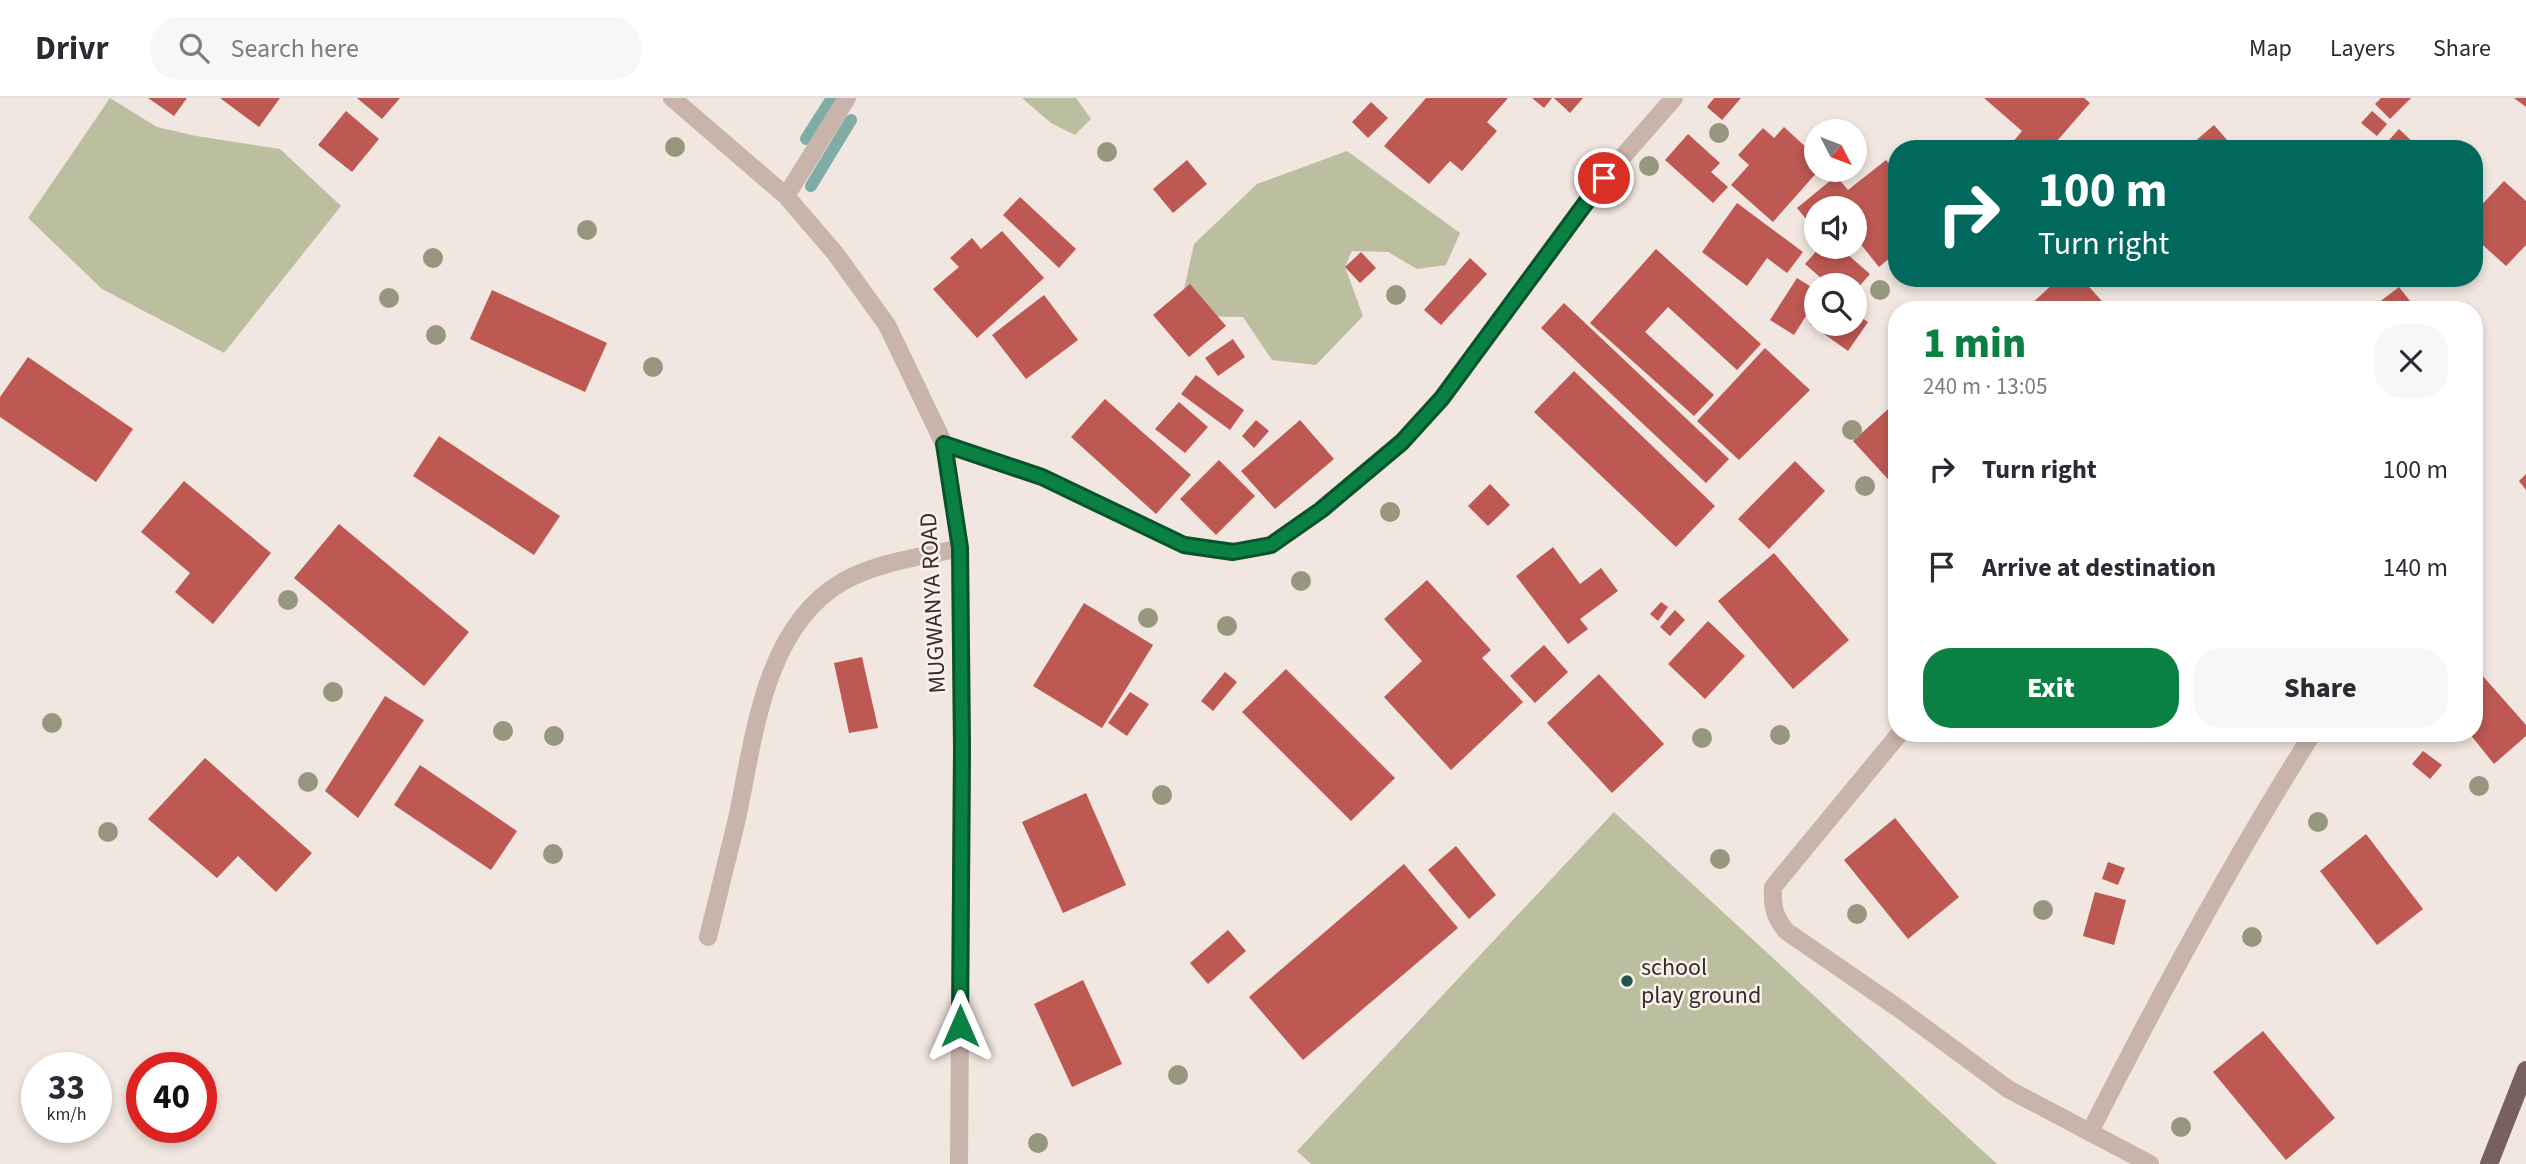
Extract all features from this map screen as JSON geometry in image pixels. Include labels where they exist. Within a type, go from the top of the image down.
[{"type":"main road","points":[[2490,1164],[2526,1070]]},
{"type":"street","name":"MUGWANYA ROAD","points":[[672,98],[786,196],[835,253],[887,325],[944,444],[960,548],[962,749],[959,1164]]},
{"type":"street","points":[[786,196],[847,98]]},
{"type":"street","points":[[944,444],[1042,477],[1184,545],[1233,552],[1271,545],[1321,510],[1402,442],[1442,398],[1604,178],[1674,98]]},
{"type":"street","points":[[708,937],[762,699],[782,648],[810,608],[842,582],[881,566],[960,548]]},
{"type":"street","points":[[1893,742],[1773,887],[1772,905],[1777,920],[1786,931],[1898,1008],[2008,1089],[2150,1164]]},
{"type":"street","points":[[2090,1132],[2205,914],[2307,742]]},
{"type":"green space","points":[[110,98],[157,127],[280,149],[341,206],[224,353],[102,289],[28,218]]},
{"type":"green space","points":[[1022,98],[1076,98],[1091,119],[1075,135],[1051,123]]},
{"type":"green space","points":[[1347,151],[1460,233],[1446,265],[1417,269],[1388,252],[1352,251],[1345,267],[1363,316],[1316,365],[1272,360],[1243,317],[1178,316],[1194,244],[1257,184]]},
{"type":"green space","name":"school play ground","points":[[1614,812],[1997,1164],[1311,1164],[1297,1151]]},
{"type":"building","points":[[148,98],[187,98],[174,116]]},
{"type":"building","points":[[220,98],[280,98],[259,127]]},
{"type":"building","points":[[357,98],[400,98],[382,119]]},
{"type":"building","points":[[1426,98],[1508,98],[1487,122],[1497,131],[1462,171],[1450,161],[1429,184],[1384,146]]},
{"type":"building","points":[[1532,98],[1552,98],[1544,108]]},
{"type":"building","points":[[1554,98],[1583,98],[1570,113]]},
{"type":"building","points":[[1714,98],[1741,98],[1722,120],[1707,107]]},
{"type":"building","points":[[1984,98],[2084,98],[2090,103],[2058,140],[2014,140],[2022,131]]},
{"type":"building","points":[[2381,98],[2411,98],[2390,119],[2375,104]]},
{"type":"building","points":[[2514,98],[2526,98],[2526,107]]},
{"type":"building","points":[[1371,102],[1388,118],[1368,138],[1352,122]]},
{"type":"building","points":[[346,111],[379,139],[352,172],[318,145]]},
{"type":"building","points":[[2372,111],[2387,124],[2377,136],[2361,123]]},
{"type":"building","points":[[2214,125],[2227,140],[2196,140]]},
{"type":"building","points":[[1784,127],[1804,145],[1804,182],[1808,182],[1773,222],[1731,185],[1749,165],[1738,155],[1763,128],[1774,138]]},
{"type":"building","points":[[2399,129],[2411,140],[2389,140]]},
{"type":"building","points":[[1688,134],[1720,163],[1711,172],[1728,187],[1713,203],[1665,160]]},
{"type":"building","points":[[1187,160],[1207,184],[1173,213],[1153,189]]},
{"type":"building","points":[[1886,160],[1888,162],[1888,260],[1879,267],[1867,252],[1867,196],[1812,196],[1829,182],[1841,182],[1848,190],[1858,182],[1867,182],[1867,175]]},
{"type":"building","points":[[2504,181],[2526,201],[2526,245],[2506,266],[2483,245],[2483,203]]},
{"type":"building","points":[[1020,197],[1076,249],[1059,268],[1003,215]]},
{"type":"building","points":[[1804,202],[1804,217],[1797,208]]},
{"type":"building","points":[[1737,203],[1803,252],[1787,273],[1767,258],[1747,286],[1702,252]]},
{"type":"building","points":[[1002,231],[1044,278],[977,338],[933,289],[959,267],[950,258],[972,238],[981,249]]},
{"type":"building","points":[[1656,249],[1761,344],[1737,370],[1668,307],[1645,332],[1714,395],[1694,416],[1590,323]]},
{"type":"building","points":[[1361,252],[1376,268],[1360,283],[1345,267]]},
{"type":"building","points":[[1470,258],[1487,274],[1441,325],[1424,310]]},
{"type":"building","points":[[1809,259],[1853,259],[1870,274],[1867,277],[1867,273],[1815,273],[1805,264]]},
{"type":"building","points":[[1797,278],[1804,282],[1804,319],[1794,335],[1770,320]]},
{"type":"building","points":[[1190,284],[1226,326],[1189,357],[1153,315]]},
{"type":"building","points":[[2049,287],[2089,287],[2102,301],[2035,301]]},
{"type":"building","points":[[2399,287],[2410,301],[2381,301]]},
{"type":"building","points":[[492,290],[607,343],[585,392],[470,339]]},
{"type":"building","points":[[1044,295],[1078,340],[1026,379],[992,335]]},
{"type":"building","points":[[1564,303],[1729,459],[1706,483],[1541,328]]},
{"type":"building","points":[[1827,336],[1858,336],[1848,351]]},
{"type":"building","points":[[1233,339],[1245,357],[1218,376],[1205,358]]},
{"type":"building","points":[[1765,348],[1810,390],[1739,460],[1697,421]]},
{"type":"building","points":[[28,357],[133,429],[96,482],[0,417],[0,397]]},
{"type":"building","points":[[1574,371],[1715,506],[1676,547],[1534,412]]},
{"type":"building","points":[[1196,375],[1244,410],[1230,430],[1181,394]]},
{"type":"building","points":[[1105,399],[1191,475],[1156,514],[1071,437]]},
{"type":"building","points":[[1179,402],[1208,427],[1185,453],[1155,429]]},
{"type":"building","points":[[1888,409],[1888,479],[1853,441]]},
{"type":"building","points":[[1256,420],[1269,431],[1254,448],[1242,436]]},
{"type":"building","points":[[1300,420],[1334,459],[1275,509],[1241,471]]},
{"type":"building","points":[[439,436],[560,516],[534,555],[413,476]]},
{"type":"building","points":[[1219,460],[1255,496],[1216,535],[1180,499]]},
{"type":"building","points":[[1795,461],[1825,491],[1769,549],[1738,519]]},
{"type":"building","points":[[2526,474],[2526,490],[2519,481]]},
{"type":"building","points":[[184,481],[271,553],[213,624],[175,592],[190,573],[141,532]]},
{"type":"building","points":[[1490,484],[1510,505],[1488,526],[1468,506]]},
{"type":"building","points":[[339,524],[469,632],[424,686],[294,578]]},
{"type":"building","points":[[1553,547],[1580,584],[1601,568],[1618,591],[1580,619],[1588,629],[1568,644],[1516,576]]},
{"type":"building","points":[[1774,553],[1849,640],[1793,689],[1718,601]]},
{"type":"building","points":[[1427,580],[1491,650],[1482,658],[1523,702],[1451,770],[1384,697],[1422,661],[1384,619]]},
{"type":"building","points":[[1661,602],[1668,607],[1658,621],[1650,614]]},
{"type":"building","points":[[1084,603],[1153,645],[1102,728],[1033,686]]},
{"type":"building","points":[[1675,610],[1685,620],[1670,636],[1660,627]]},
{"type":"building","points":[[1708,621],[1745,656],[1705,699],[1668,664]]},
{"type":"building","points":[[1544,645],[1568,672],[1535,703],[1510,676]]},
{"type":"building","points":[[862,657],[878,728],[849,733],[834,663]]},
{"type":"building","points":[[1286,669],[1395,778],[1351,821],[1242,712]]},
{"type":"building","points":[[1225,672],[1237,682],[1213,711],[1201,701]]},
{"type":"building","points":[[1599,674],[1664,744],[1612,793],[1547,723]]},
{"type":"building","points":[[2483,676],[2526,725],[2526,736],[2494,764],[2476,742],[2483,742]]},
{"type":"building","points":[[1130,692],[1149,704],[1127,736],[1108,723]]},
{"type":"building","points":[[385,696],[424,720],[358,818],[325,791]]},
{"type":"building","points":[[2423,751],[2442,765],[2430,779],[2412,764]]},
{"type":"building","points":[[205,758],[312,853],[276,892],[238,856],[217,878],[148,819]]},
{"type":"building","points":[[420,765],[517,831],[491,870],[394,805]]},
{"type":"building","points":[[1086,793],[1126,885],[1063,913],[1022,822]]},
{"type":"building","points":[[1895,818],[1959,897],[1908,939],[1844,860]]},
{"type":"building","points":[[2366,834],[2423,909],[2377,945],[2320,871]]},
{"type":"building","points":[[1456,846],[1496,895],[1469,919],[1428,870]]},
{"type":"building","points":[[2108,862],[2125,868],[2118,885],[2102,879]]},
{"type":"building","points":[[1404,864],[1458,928],[1303,1060],[1249,997]]},
{"type":"building","points":[[2095,892],[2126,900],[2114,945],[2083,936]]},
{"type":"building","points":[[1228,930],[1246,951],[1208,984],[1190,963]]},
{"type":"building","points":[[1083,980],[1122,1064],[1072,1087],[1034,1004]]},
{"type":"building","points":[[2263,1031],[2335,1118],[2286,1160],[2213,1072]]},
{"type":"waterway","points":[[806,139],[832,98]]},
{"type":"waterway","points":[[811,186],[851,120]]},
{"type":"place","name":"school play ground","points":[[1627,981]]},
{"type":"route","points":[[960,1026],[960,548],[944,444],[1042,477],[1184,545],[1233,552],[1271,545],[1321,510],[1402,442],[1442,398],[1604,178]]}]
